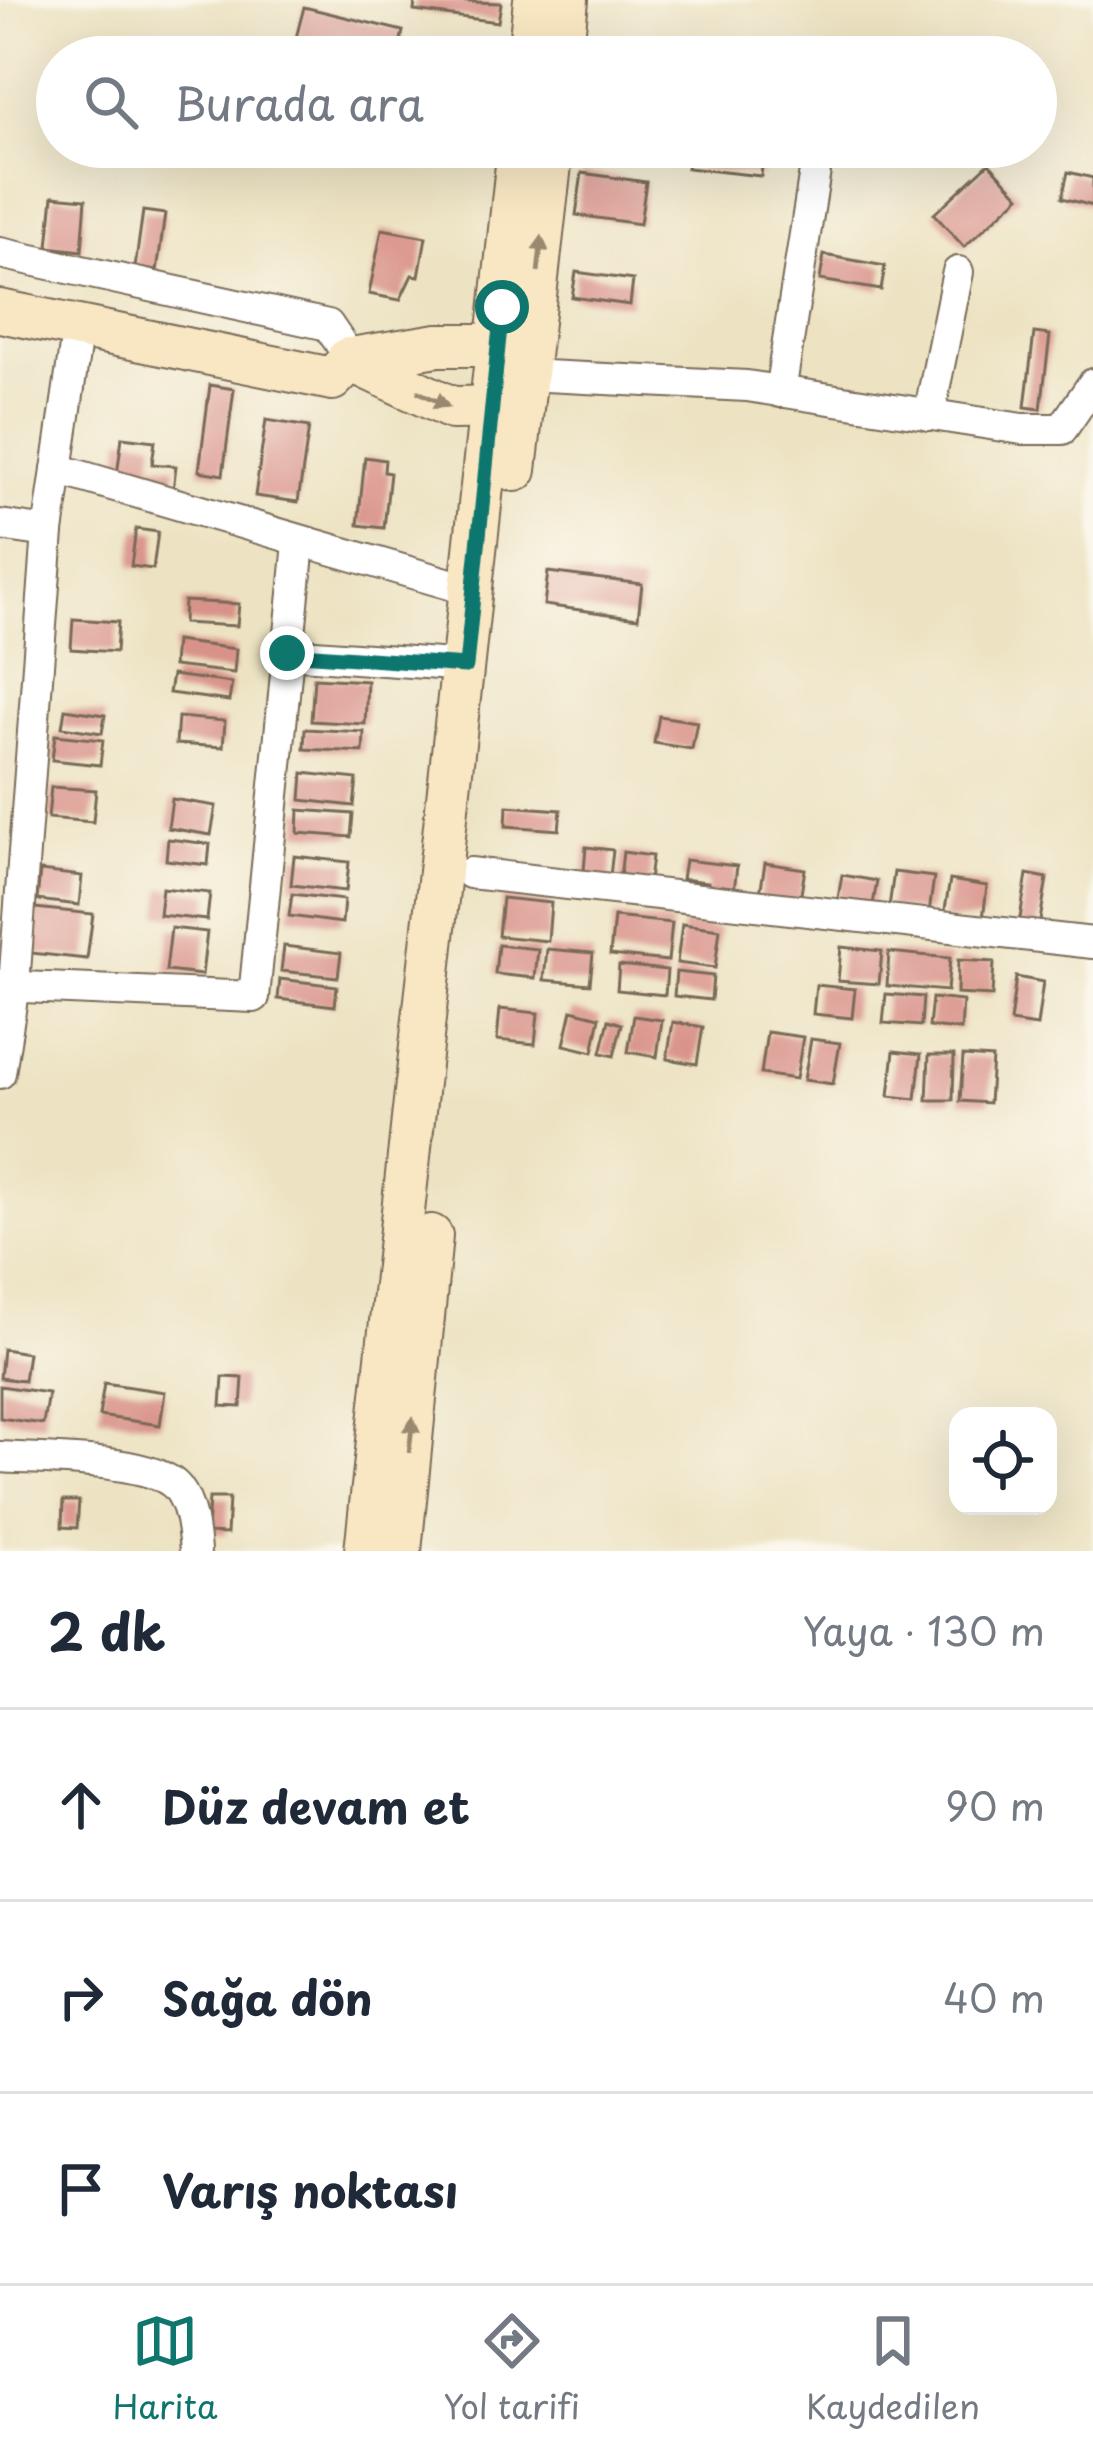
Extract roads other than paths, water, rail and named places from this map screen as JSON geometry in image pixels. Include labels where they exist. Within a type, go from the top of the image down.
[{"type":"main road","points":[[531,36],[535,0]]},
{"type":"main road","points":[[563,36],[567,0]]},
{"type":"main road","points":[[400,1551],[470,873],[514,376],[519,168]]},
{"type":"main road","points":[[366,1551],[474,592],[548,168]]},
{"type":"main road","points":[[0,288],[351,359],[452,408],[514,376]]},
{"type":"main road","points":[[0,310],[332,379],[351,359],[438,345],[514,376]]},
{"type":"street","points":[[780,392],[814,171]]},
{"type":"street","points":[[0,253],[328,325],[351,359]]},
{"type":"street","points":[[929,415],[958,272]]},
{"type":"street","points":[[0,1072],[48,532],[78,326]]},
{"type":"street","points":[[514,376],[780,392],[1022,429],[1062,429],[1093,384]]},
{"type":"street","points":[[57,470],[474,592]]},
{"type":"street","points":[[0,525],[48,532]]},
{"type":"street","points":[[7,986],[254,997],[299,542]]},
{"type":"street","points":[[287,653],[466,666]]},
{"type":"street","points":[[470,873],[1093,943]]},
{"type":"street","points":[[0,1457],[155,1471],[178,1488],[191,1518],[195,1551]]}]
